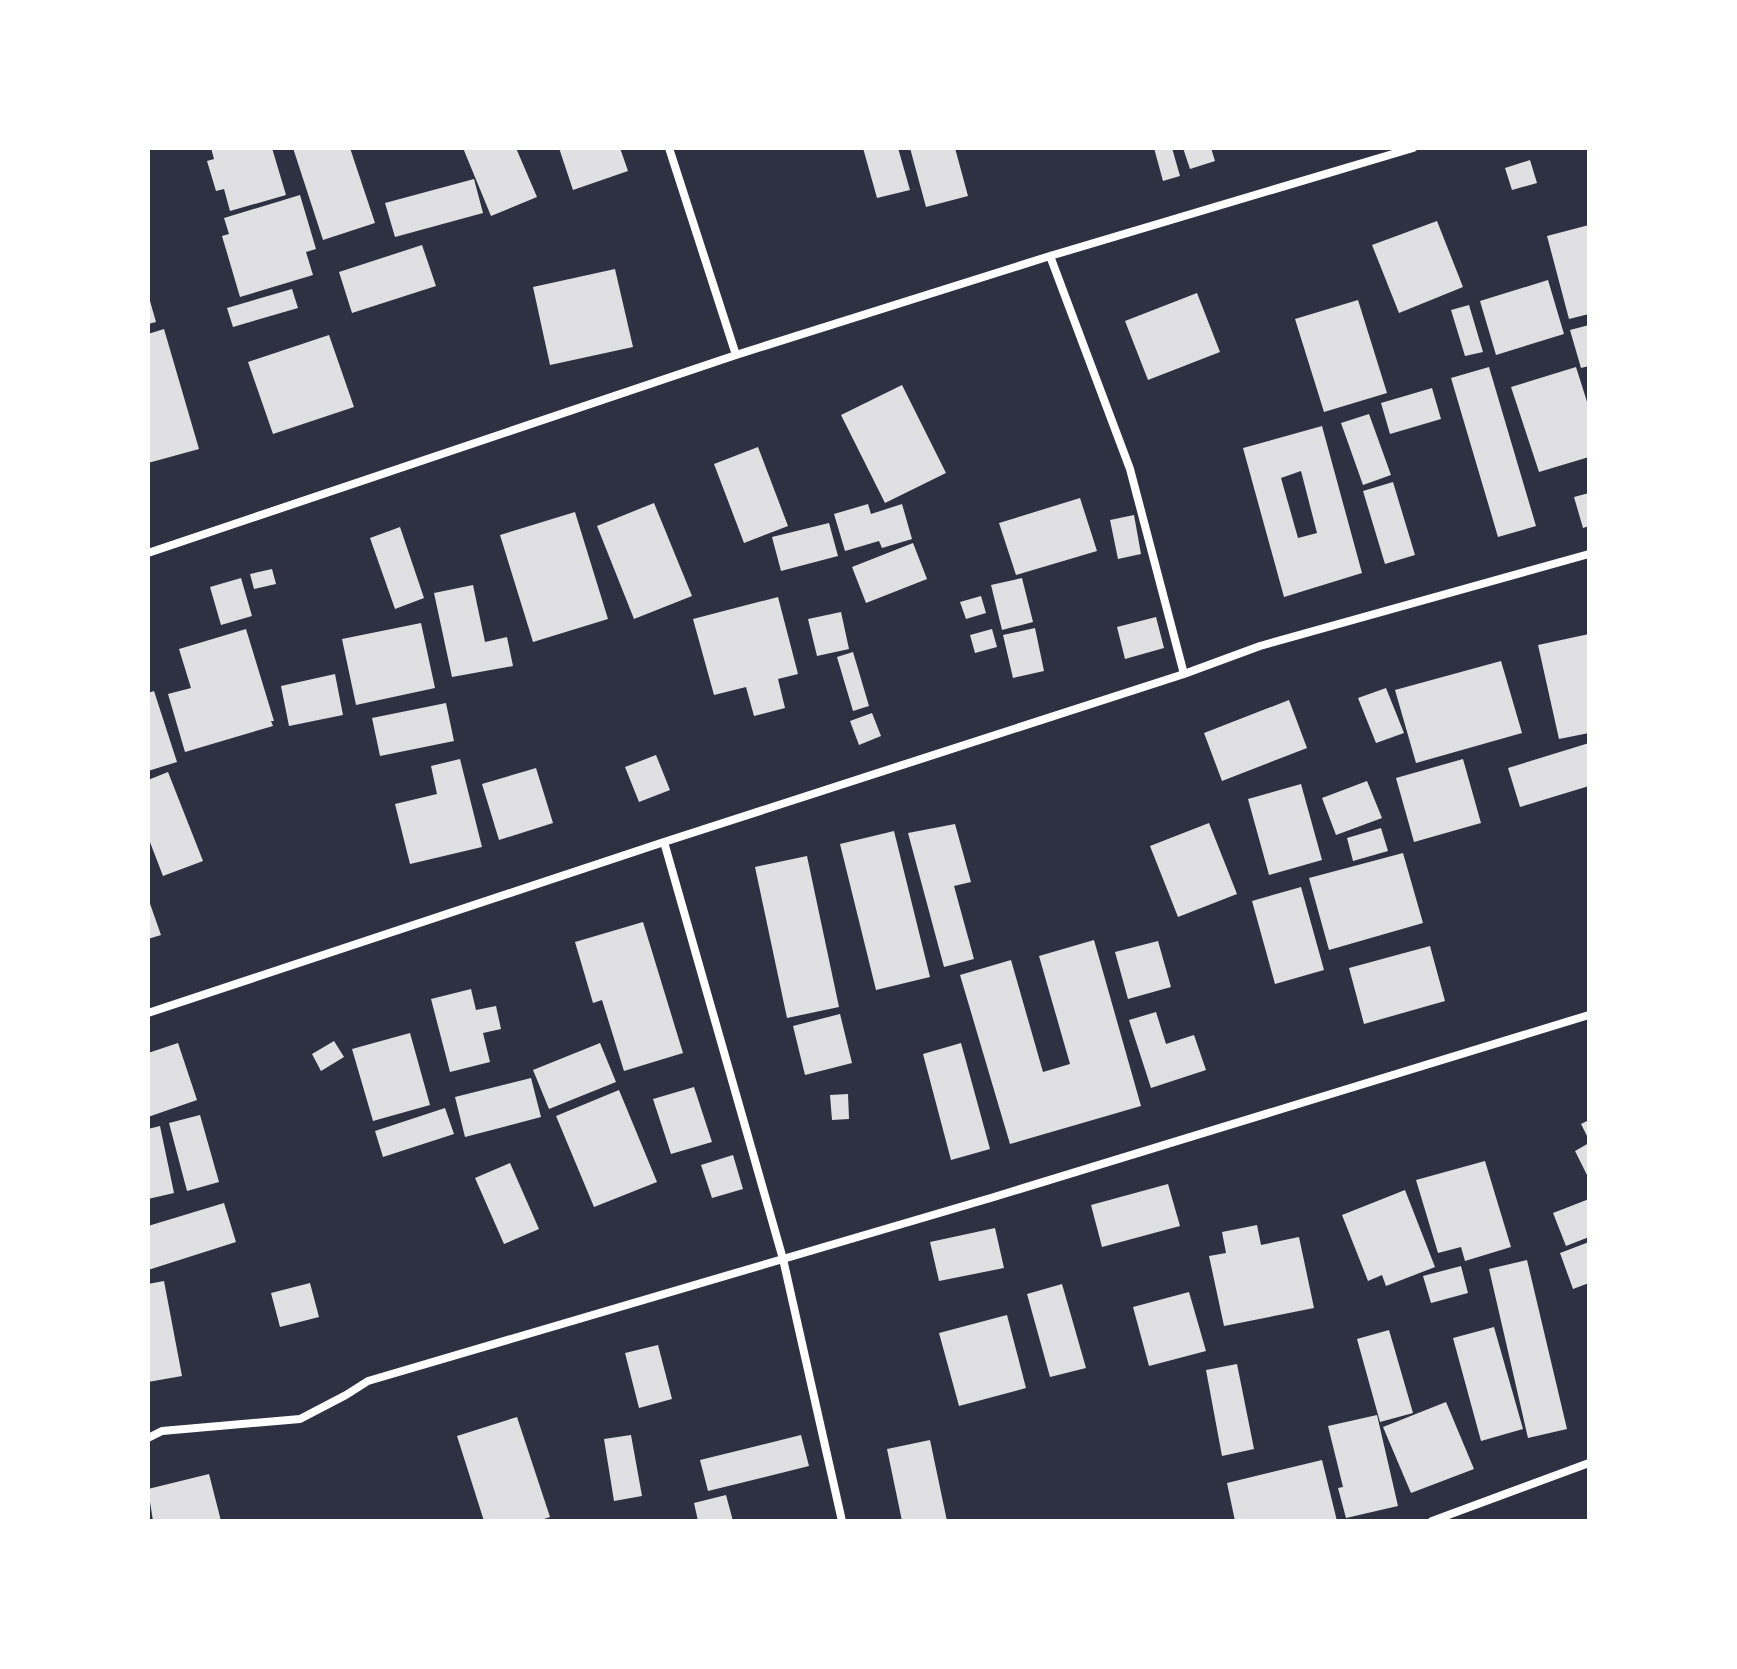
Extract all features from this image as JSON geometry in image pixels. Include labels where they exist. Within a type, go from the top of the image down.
[{"type":"street","points":[[669,148],[736,355]]},
{"type":"street","points":[[148,553],[736,355],[1050,256],[1413,148]]},
{"type":"street","points":[[1050,256],[1130,469],[1184,674]]},
{"type":"street","points":[[148,1013],[1184,674],[1260,646],[1589,554]]},
{"type":"street","points":[[664,842],[783,1259],[842,1521]]},
{"type":"street","points":[[148,1438],[162,1431],[300,1419],[368,1381],[994,1197],[1589,1015]]},
{"type":"street","points":[[1432,1521],[1589,1463]]},
{"type":"building","points":[[211,148],[272,148],[286,195],[230,211],[224,189],[216,191],[207,161],[214,159]]},
{"type":"building","points":[[293,148],[350,148],[375,223],[323,240]]},
{"type":"building","points":[[463,148],[516,148],[537,197],[491,216]]},
{"type":"building","points":[[559,148],[620,148],[628,171],[573,190]]},
{"type":"building","points":[[863,148],[898,148],[910,190],[877,198]]},
{"type":"building","points":[[910,148],[955,148],[968,196],[926,207]]},
{"type":"building","points":[[1154,148],[1172,148],[1180,176],[1163,181]]},
{"type":"building","points":[[1183,148],[1211,148],[1215,161],[1190,169]]},
{"type":"building","points":[[1530,160],[1537,183],[1512,190],[1505,168]]},
{"type":"building","points":[[474,179],[483,213],[395,237],[385,203]]},
{"type":"building","points":[[300,195],[316,249],[306,252],[313,275],[240,297],[222,236],[229,234],[224,218]]},
{"type":"building","points":[[1437,221],[1463,287],[1399,313],[1372,245]]},
{"type":"building","points":[[1589,225],[1589,314],[1569,319],[1547,236]]},
{"type":"building","points":[[422,245],[436,286],[352,313],[339,272]]},
{"type":"building","points":[[615,269],[633,347],[550,365],[533,287]]},
{"type":"building","points":[[1548,280],[1564,334],[1496,355],[1480,301]]},
{"type":"building","points":[[292,289],[298,308],[233,327],[227,308]]},
{"type":"building","points":[[1197,293],[1220,352],[1148,380],[1125,321]]},
{"type":"building","points":[[148,294],[156,322],[148,324]]},
{"type":"building","points":[[1358,300],[1387,393],[1324,412],[1295,319]]},
{"type":"building","points":[[1469,305],[1483,352],[1465,356],[1451,310]]},
{"type":"building","points":[[1589,325],[1589,366],[1581,368],[1570,330]]},
{"type":"building","points":[[164,329],[199,449],[148,463],[148,334]]},
{"type":"building","points":[[329,335],[354,407],[273,434],[248,362]]},
{"type":"building","points":[[1489,367],[1536,526],[1498,537],[1451,378]]},
{"type":"building","points":[[1576,367],[1589,408],[1589,457],[1539,472],[1511,387]]},
{"type":"building","points":[[902,385],[946,473],[885,503],[841,415]]},
{"type":"building","points":[[1432,388],[1441,419],[1390,434],[1381,403]]},
{"type":"building","points":[[1369,414],[1391,475],[1363,485],[1341,423]]},
{"type":"building","points":[[1322,426],[1362,573],[1284,597],[1243,448]],"holes":[[[1301,471],[1317,533],[1298,538],[1281,478]]]},
{"type":"building","points":[[758,447],[788,526],[744,543],[714,464]]},
{"type":"building","points":[[1393,482],[1415,555],[1385,564],[1363,491]]},
{"type":"building","points":[[1589,493],[1589,526],[1583,528],[1574,497]]},
{"type":"building","points":[[1080,498],[1097,551],[1016,575],[999,523]]},
{"type":"building","points":[[654,503],[692,596],[634,619],[597,526]]},
{"type":"building","points":[[868,504],[871,514],[902,504],[912,539],[882,548],[879,541],[845,551],[834,514]]},
{"type":"building","points":[[575,512],[608,619],[533,642],[500,535]]},
{"type":"building","points":[[1134,515],[1141,554],[1118,559],[1110,520]]},
{"type":"building","points":[[829,523],[838,556],[781,571],[772,537]]},
{"type":"building","points":[[400,527],[424,598],[395,609],[370,538]]},
{"type":"building","points":[[913,543],[927,579],[866,603],[852,567]]},
{"type":"building","points":[[272,569],[276,584],[254,589],[250,574]]},
{"type":"building","points":[[241,578],[252,616],[221,625],[210,587]]},
{"type":"building","points":[[1022,578],[1033,622],[1002,630],[991,585]]},
{"type":"building","points":[[473,585],[485,642],[507,637],[513,666],[452,677],[434,593]]},
{"type":"building","points":[[981,596],[986,613],[966,619],[960,602]]},
{"type":"building","points":[[778,597],[798,674],[778,679],[785,708],[754,716],[746,687],[714,695],[693,619]]},
{"type":"building","points":[[841,612],[849,649],[817,656],[808,619]]},
{"type":"building","points":[[1156,617],[1164,648],[1125,659],[1117,627]]},
{"type":"building","points":[[421,623],[435,688],[356,705],[342,639]]},
{"type":"building","points":[[1035,628],[1044,671],[1013,678],[1003,635]]},
{"type":"building","points":[[246,629],[273,726],[185,752],[168,694],[191,688],[179,649]]},
{"type":"building","points":[[992,629],[997,647],[975,653],[970,635]]},
{"type":"building","points":[[1589,634],[1589,733],[1559,739],[1538,645]]},
{"type":"building","points":[[853,652],[869,706],[853,711],[837,657]]},
{"type":"building","points":[[1501,661],[1522,733],[1416,763],[1395,690]]},
{"type":"building","points":[[335,674],[343,715],[289,726],[281,686]]},
{"type":"building","points":[[1386,688],[1404,733],[1376,743],[1358,698]]},
{"type":"building","points":[[154,691],[177,762],[148,771],[148,693]]},
{"type":"building","points":[[1289,700],[1307,748],[1222,781],[1204,733]]},
{"type":"building","points":[[446,703],[454,741],[380,756],[372,718]]},
{"type":"building","points":[[872,713],[881,736],[859,745],[850,721]]},
{"type":"building","points":[[1589,743],[1589,786],[1520,807],[1508,768]]},
{"type":"building","points":[[656,755],[670,790],[639,802],[625,767]]},
{"type":"building","points":[[460,759],[482,847],[410,864],[395,804],[437,794],[431,766]]},
{"type":"building","points":[[1463,759],[1481,823],[1414,842],[1396,778]]},
{"type":"building","points":[[536,768],[553,823],[499,840],[482,784]]},
{"type":"building","points":[[168,772],[203,861],[163,876],[148,837],[148,780]]},
{"type":"building","points":[[1367,781],[1382,818],[1336,835],[1322,798]]},
{"type":"building","points":[[1301,784],[1322,860],[1269,875],[1248,799]]},
{"type":"building","points":[[1209,823],[1237,894],[1178,917],[1150,846]]},
{"type":"building","points":[[955,824],[971,882],[954,886],[974,959],[944,967],[908,833]]},
{"type":"building","points":[[1381,828],[1388,851],[1353,861],[1347,838]]},
{"type":"building","points":[[894,831],[930,977],[876,990],[840,844]]},
{"type":"building","points":[[1403,853],[1423,923],[1329,950],[1309,878]]},
{"type":"building","points":[[807,856],[839,1007],[787,1018],[755,867]]},
{"type":"building","points":[[1301,887],[1324,970],[1275,984],[1252,901]]},
{"type":"building","points":[[148,898],[161,935],[148,939]]},
{"type":"building","points":[[643,922],[683,1053],[624,1071],[602,1000],[593,1003],[575,942]]},
{"type":"building","points":[[1094,940],[1141,1106],[1010,1144],[960,975],[1011,960],[1043,1072],[1070,1064],[1039,956]]},
{"type":"building","points":[[1158,941],[1171,987],[1128,999],[1115,952]]},
{"type":"building","points":[[1430,946],[1445,1001],[1364,1024],[1349,968]]},
{"type":"building","points":[[471,989],[476,1010],[496,1006],[501,1029],[483,1033],[490,1062],[450,1072],[431,999]]},
{"type":"building","points":[[1156,1012],[1166,1044],[1194,1035],[1206,1070],[1151,1088],[1129,1020]]},
{"type":"building","points":[[840,1014],[852,1063],[805,1075],[793,1026]]},
{"type":"building","points":[[410,1033],[430,1105],[373,1121],[352,1049]]},
{"type":"building","points":[[334,1041],[344,1057],[321,1071],[312,1054]]},
{"type":"building","points":[[178,1043],[197,1100],[148,1117],[148,1053]]},
{"type":"building","points":[[600,1043],[616,1082],[549,1109],[533,1070]]},
{"type":"building","points":[[961,1043],[990,1149],[951,1160],[923,1054]]},
{"type":"building","points":[[531,1078],[541,1117],[465,1137],[455,1097]]},
{"type":"building","points":[[694,1087],[712,1142],[671,1154],[653,1099]]},
{"type":"building","points":[[619,1090],[657,1182],[594,1207],[556,1116]]},
{"type":"building","points":[[848,1094],[849,1119],[832,1120],[830,1095]]},
{"type":"building","points":[[445,1108],[454,1134],[383,1157],[375,1131]]},
{"type":"building","points":[[200,1115],[219,1182],[187,1191],[169,1123]]},
{"type":"building","points":[[1589,1120],[1589,1140],[1581,1124]]},
{"type":"building","points":[[160,1126],[174,1193],[148,1199],[148,1129]]},
{"type":"building","points":[[1589,1143],[1589,1179],[1575,1151]]},
{"type":"building","points":[[733,1155],[743,1189],[712,1198],[701,1165]]},
{"type":"building","points":[[1485,1161],[1511,1247],[1465,1261],[1461,1247],[1438,1253],[1416,1180]]},
{"type":"building","points":[[510,1163],[539,1229],[504,1244],[475,1178]]},
{"type":"building","points":[[1168,1184],[1180,1226],[1102,1247],[1091,1205]]},
{"type":"building","points":[[1405,1190],[1435,1267],[1386,1286],[1382,1275],[1368,1281],[1342,1215]]},
{"type":"building","points":[[1589,1199],[1589,1237],[1566,1246],[1553,1213]]},
{"type":"building","points":[[224,1203],[236,1242],[148,1270],[148,1226]]},
{"type":"building","points":[[1257,1225],[1261,1245],[1299,1237],[1314,1308],[1224,1326],[1209,1256],[1226,1253],[1222,1232]]},
{"type":"building","points":[[995,1228],[1004,1268],[939,1281],[930,1242]]},
{"type":"building","points":[[1589,1242],[1589,1283],[1573,1289],[1560,1253]]},
{"type":"building","points":[[1527,1260],[1567,1429],[1528,1438],[1489,1269]]},
{"type":"building","points":[[1461,1266],[1468,1293],[1431,1303],[1423,1276]]},
{"type":"building","points":[[164,1281],[182,1376],[148,1382],[148,1284]]},
{"type":"building","points":[[310,1283],[319,1317],[280,1327],[271,1293]]},
{"type":"building","points":[[1062,1284],[1086,1368],[1050,1377],[1027,1294]]},
{"type":"building","points":[[1189,1292],[1206,1351],[1149,1366],[1133,1307]]},
{"type":"building","points":[[1007,1315],[1026,1388],[959,1406],[939,1333]]},
{"type":"building","points":[[1494,1327],[1523,1429],[1481,1441],[1453,1338]]},
{"type":"building","points":[[1389,1330],[1413,1413],[1380,1422],[1357,1339]]},
{"type":"building","points":[[658,1345],[672,1399],[639,1408],[625,1353]]},
{"type":"building","points":[[1237,1364],[1254,1449],[1222,1456],[1206,1370]]},
{"type":"building","points":[[1446,1402],[1474,1469],[1411,1493],[1383,1427]]},
{"type":"building","points":[[1377,1415],[1398,1506],[1346,1518],[1338,1488],[1343,1487],[1328,1426]]},
{"type":"building","points":[[517,1417],[550,1517],[538,1521],[484,1521],[457,1436]]},
{"type":"building","points":[[631,1435],[642,1496],[614,1501],[604,1439]]},
{"type":"building","points":[[801,1435],[809,1466],[708,1491],[700,1460]]},
{"type":"building","points":[[930,1440],[947,1521],[902,1521],[887,1449]]},
{"type":"building","points":[[1322,1460],[1337,1521],[1235,1521],[1227,1483]]},
{"type":"building","points":[[209,1474],[221,1521],[153,1521],[148,1489]]},
{"type":"building","points":[[726,1495],[733,1521],[698,1521],[694,1503]]}]
